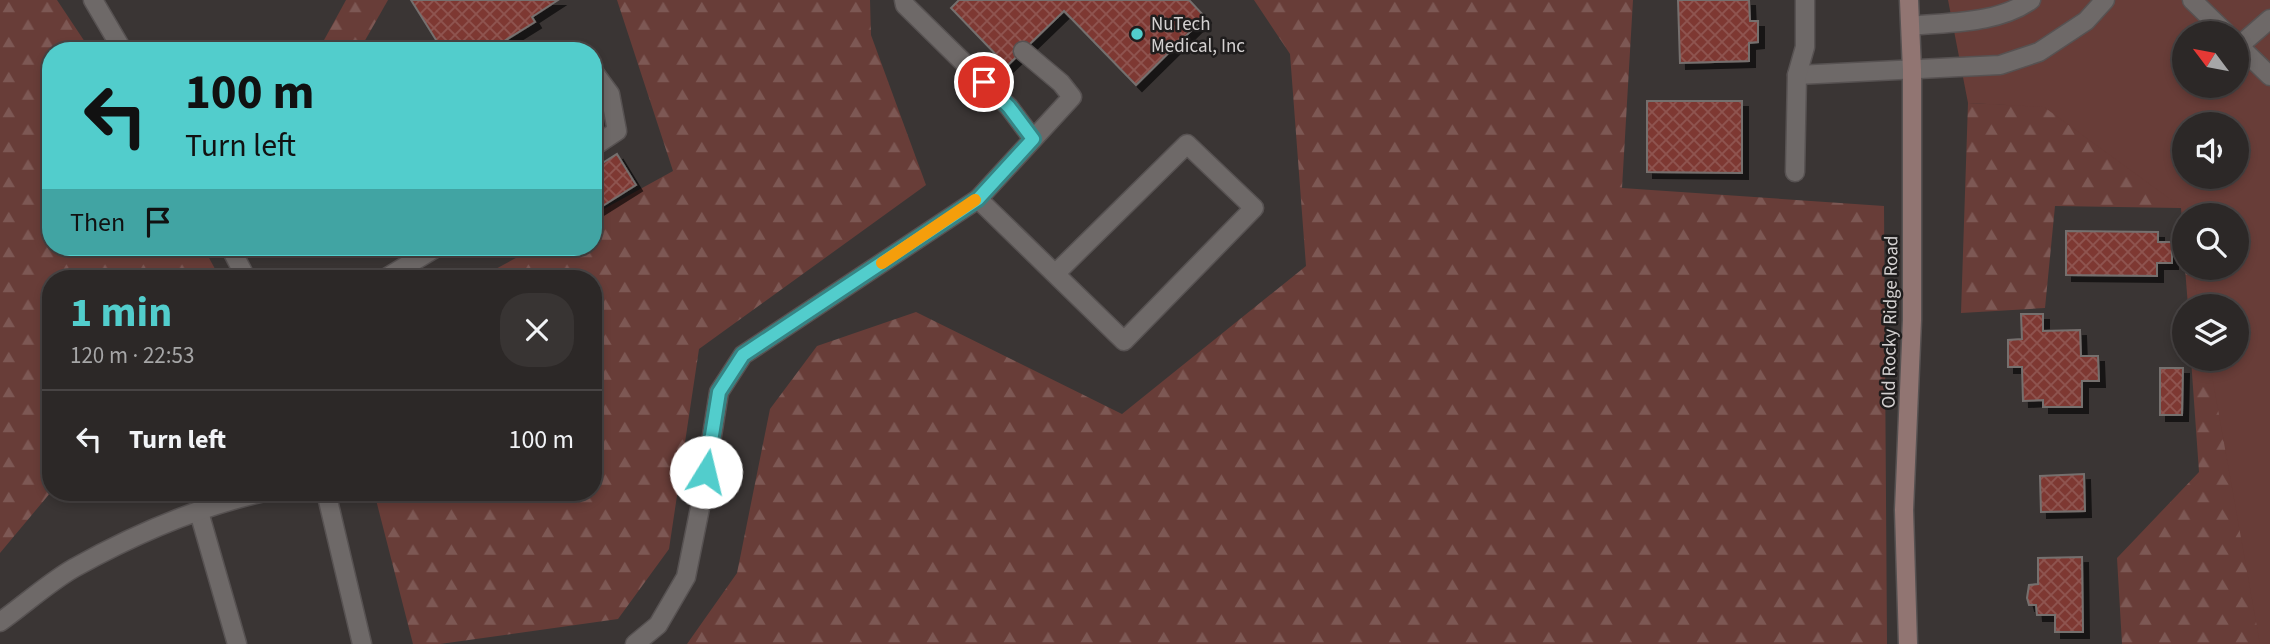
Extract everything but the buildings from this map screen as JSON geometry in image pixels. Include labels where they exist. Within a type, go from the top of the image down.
[{"type":"street","points":[[93,0],[118,42]]},
{"type":"street","points":[[904,0],[905,5],[1009,107],[1033,139]]},
{"type":"street","points":[[1795,172],[1797,75],[1805,47],[1805,0]]},
{"type":"street","name":"Old Rocky Ridge Road","points":[[1908,644],[1904,510],[1912,320],[1912,70],[1909,0]]},
{"type":"street","points":[[1910,26],[1979,20],[2019,8],[2031,0]]},
{"type":"street","points":[[1797,75],[2000,65],[2039,52],[2086,21],[2105,0]]},
{"type":"street","points":[[2192,0],[2214,21]]},
{"type":"street","points":[[2249,32],[2270,19]]},
{"type":"street","points":[[635,644],[658,625],[685,577],[702,498],[719,392],[743,355],[978,199],[1072,97],[1061,83],[1023,51]]},
{"type":"street","points":[[2249,56],[2270,76]]},
{"type":"street","points":[[602,83],[610,94],[617,131],[602,141]]},
{"type":"street","points":[[978,199],[1055,274],[1124,341],[1254,208],[1187,144],[1055,274]]},
{"type":"street","points":[[399,270],[422,256]]},
{"type":"street","points":[[0,622],[72,569],[140,535],[227,501]]},
{"type":"street","points":[[328,501],[362,644]]},
{"type":"street","points":[[199,512],[237,644]]},
{"type":"green space","points":[[0,0],[57,0],[85,42],[42,42],[42,256],[208,256],[216,270],[42,270],[43,501],[0,553]]},
{"type":"green space","points":[[346,0],[388,0],[364,42],[323,42]]},
{"type":"green space","points":[[617,0],[870,0],[871,35],[926,185],[699,349],[669,549],[618,619],[440,644],[413,644],[376,501],[602,501],[602,270],[494,270],[519,256],[602,256],[602,210],[673,171]]},
{"type":"green space","points":[[1254,0],[1633,0],[1622,188],[1884,206],[1887,644],[687,644],[737,573],[770,409],[817,346],[916,312],[1122,414],[1306,266],[1290,54]]},
{"type":"green space","points":[[1948,0],[2270,0],[2270,644],[2260,644],[2211,371],[2249,371],[2249,294],[2197,294],[2194,280],[2249,280],[2249,203],[2176,203],[2044,107],[1968,103]]},
{"type":"green space","points":[[2172,88],[2172,98],[2204,98],[2228,112],[2172,112],[2172,189],[2249,189],[2249,125],[2270,137],[2270,644],[2122,644],[2117,558],[2199,472],[2192,371],[2249,371],[2249,294],[2187,294],[2186,280],[2249,280],[2249,203],[2172,203],[2172,208],[2055,206],[2045,308],[1961,313],[1968,103],[2044,106]]},
{"type":"slow traffic","points":[[882,263],[975,200]]},
{"type":"place","name":"NuTech Medical, Inc","points":[[1137,34]]},
{"type":"route","points":[[706,472],[719,392],[743,355],[978,199],[1033,139],[1009,107],[984,82]]}]
